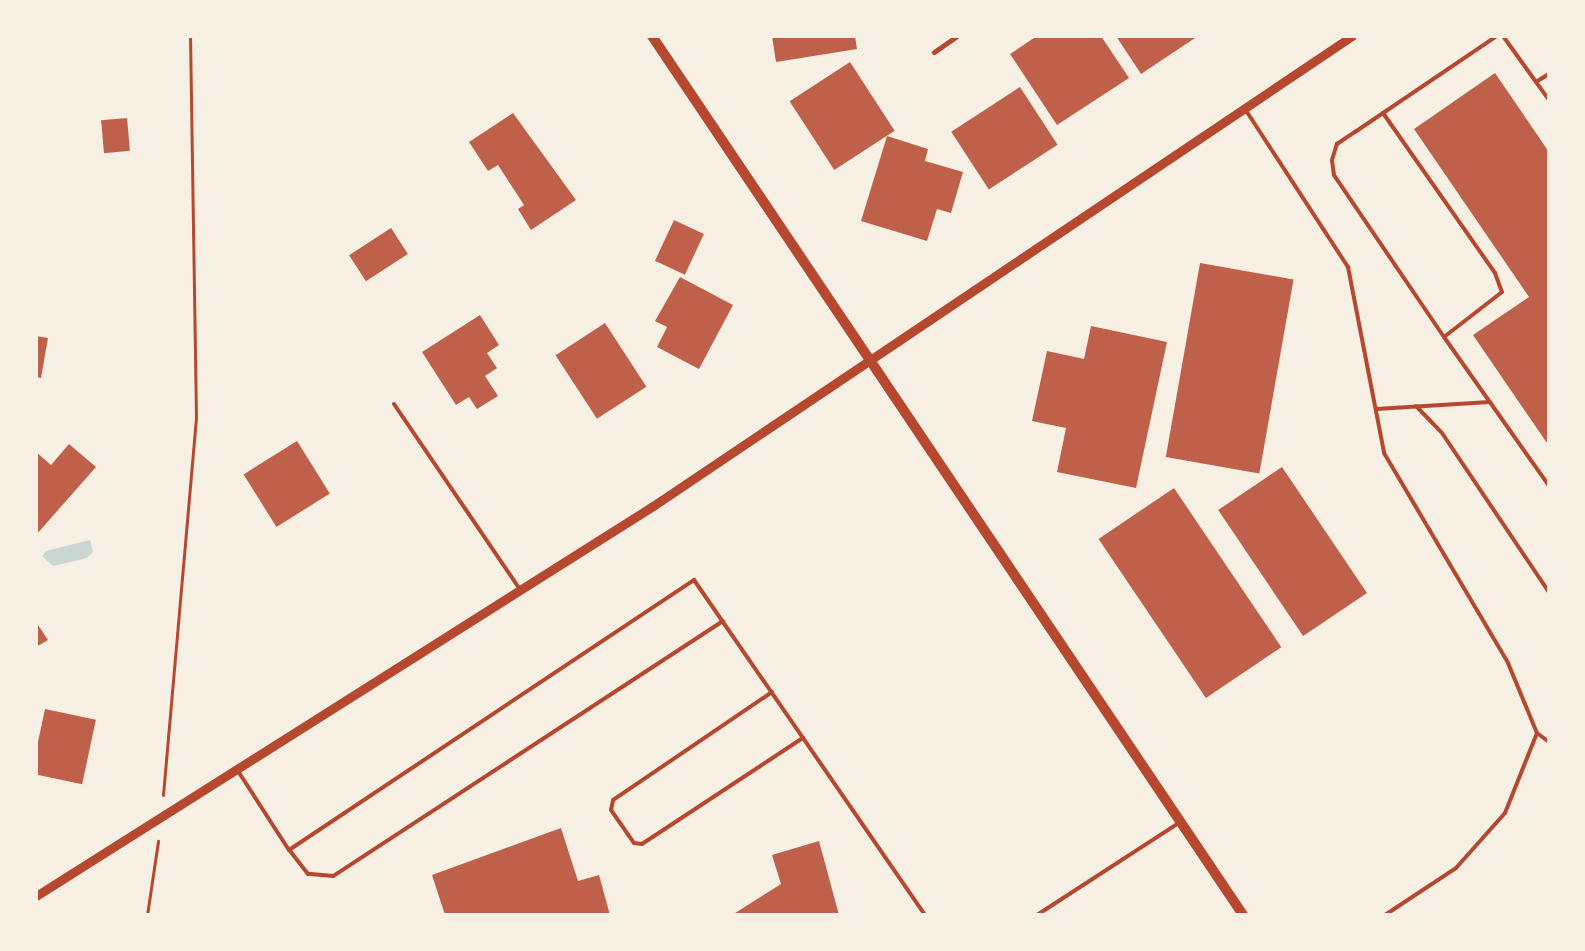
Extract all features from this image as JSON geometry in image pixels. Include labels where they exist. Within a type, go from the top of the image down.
[{"type":"main road","points":[[652,36],[1243,915]]},
{"type":"street","points":[[934,52],[957,36]]},
{"type":"street","points":[[36,896],[238,771],[518,588],[653,506],[1352,36]]},
{"type":"lane","points":[[1497,36],[1337,144],[1334,175],[1444,337],[1549,486]]},
{"type":"lane","points":[[1503,36],[1549,100]]},
{"type":"lane","points":[[1536,82],[1549,74]]},
{"type":"lane","points":[[1245,109],[1348,267],[1384,453],[1508,663],[1536,733],[1549,742]]},
{"type":"lane","points":[[1383,113],[1495,273],[1502,292],[1444,337]]},
{"type":"lane","points":[[1376,409],[1490,402]]},
{"type":"lane","points":[[394,404],[518,588]]},
{"type":"lane","points":[[1416,406],[1442,433],[1549,592]]},
{"type":"lane","points":[[289,850],[694,580],[925,915]]},
{"type":"lane","points":[[238,771],[289,850],[308,874],[333,876],[723,622]]},
{"type":"lane","points":[[772,692],[613,800],[611,810],[634,843],[642,844],[803,738]]},
{"type":"lane","points":[[1385,915],[1456,868],[1505,813],[1536,733]]},
{"type":"lane","points":[[1037,915],[1180,822]]},
{"type":"path","points":[[165,782],[196,417],[190,36]]},
{"type":"path","points":[[147,915],[155,863]]},
{"type":"shaded area","points":[[90,540],[93,552],[87,558],[53,566],[42,556],[46,551]]},
{"type":"building","points":[[772,36],[855,36],[857,49],[776,62]]},
{"type":"building","points":[[1037,36],[1101,36],[1129,78],[1057,125],[1010,54]]},
{"type":"building","points":[[1116,36],[1198,36],[1141,74]]},
{"type":"building","points":[[850,62],[895,131],[834,170],[790,101]]},
{"type":"building","points":[[1495,73],[1549,152],[1549,446],[1473,335],[1529,297],[1414,129]]},
{"type":"building","points":[[1020,87],[1058,145],[989,190],[951,132]]},
{"type":"building","points":[[513,113],[576,200],[531,230],[518,209],[524,205],[498,165],[488,171],[469,142]]},
{"type":"building","points":[[127,118],[130,151],[104,153],[101,120]]},
{"type":"building","points":[[887,136],[928,149],[925,161],[963,172],[951,213],[937,209],[927,241],[861,221]]},
{"type":"building","points":[[674,220],[704,234],[685,275],[655,261]]},
{"type":"building","points":[[391,228],[408,254],[366,281],[349,255]]},
{"type":"building","points":[[1200,263],[1294,279],[1259,474],[1166,457]]},
{"type":"building","points":[[680,277],[733,305],[699,369],[657,347],[667,327],[655,321]]},
{"type":"building","points":[[480,315],[499,345],[487,353],[497,368],[485,376],[498,396],[477,409],[469,397],[456,405],[422,352]]},
{"type":"building","points":[[605,323],[646,387],[597,419],[556,355]]},
{"type":"building","points":[[1091,326],[1167,342],[1136,488],[1057,472],[1066,428],[1032,421],[1047,351],[1084,359]]},
{"type":"building","points":[[36,336],[48,338],[41,378],[36,377]]},
{"type":"building","points":[[297,441],[330,494],[276,527],[244,474]]},
{"type":"building","points":[[69,444],[96,467],[36,535],[36,452],[51,465]]},
{"type":"building","points":[[1282,467],[1367,593],[1303,636],[1218,510]]},
{"type":"building","points":[[1174,488],[1281,647],[1206,698],[1099,539]]},
{"type":"building","points":[[36,622],[48,640],[36,647]]},
{"type":"building","points":[[45,709],[96,720],[82,784],[36,775],[36,751]]},
{"type":"building","points":[[561,828],[578,881],[599,875],[610,915],[445,915],[432,875]]},
{"type":"building","points":[[819,841],[839,915],[732,915],[781,884],[772,855]]}]
